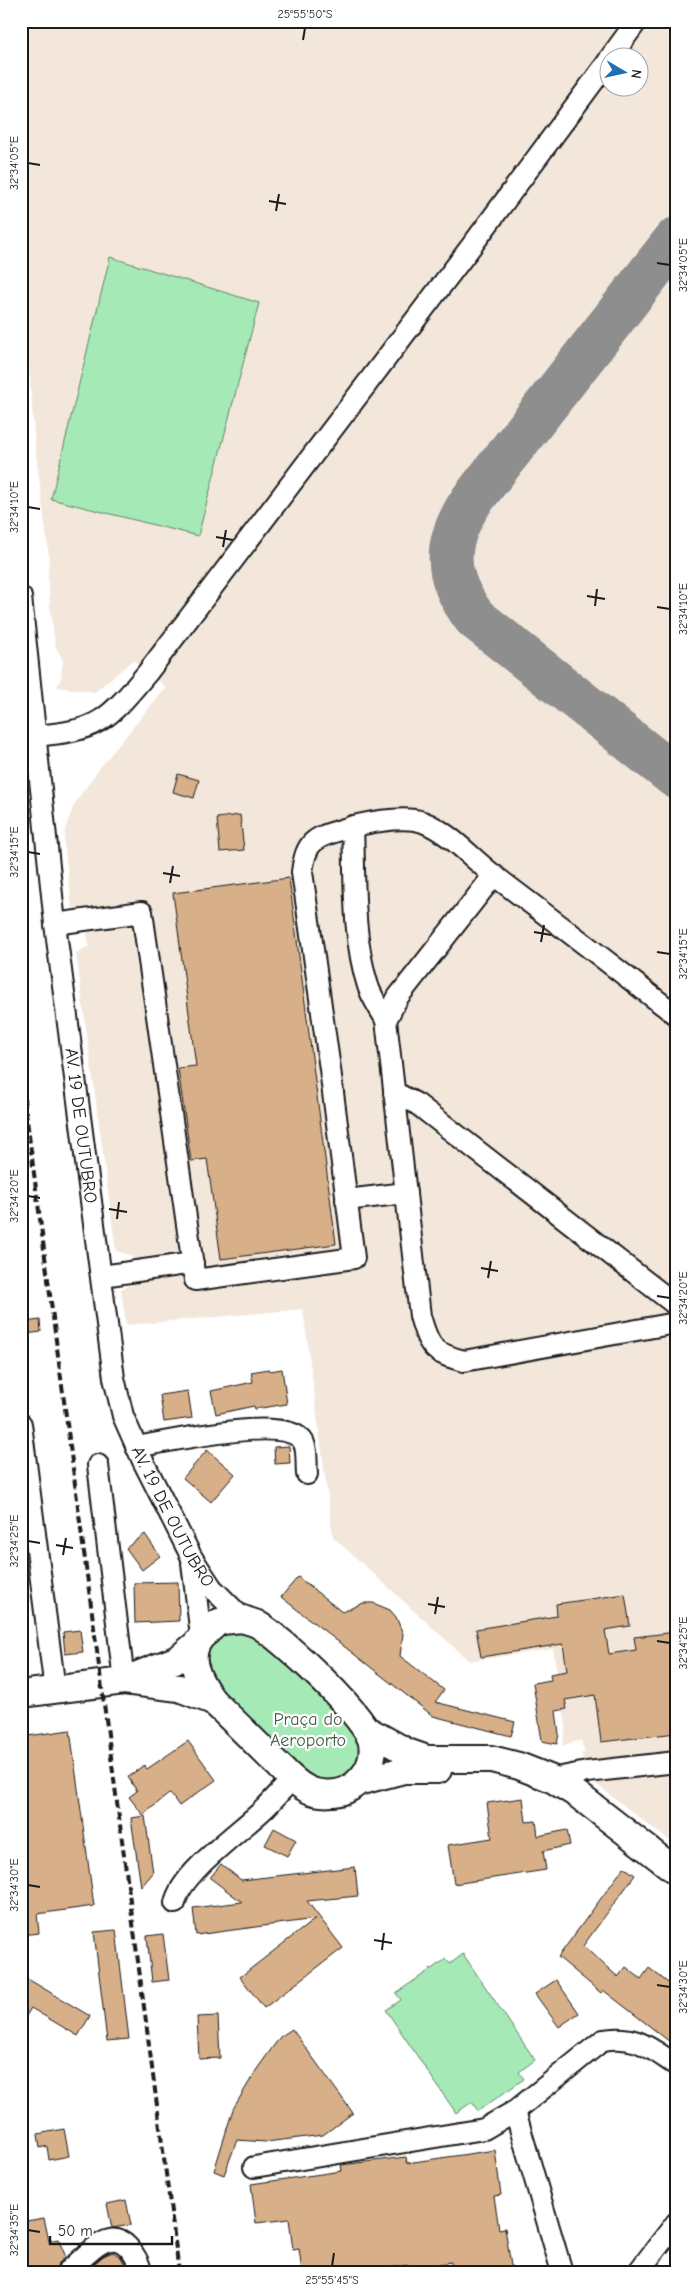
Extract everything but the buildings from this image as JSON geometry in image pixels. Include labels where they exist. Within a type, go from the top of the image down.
[{"type":"main road","points":[[124,1681],[178,1659],[198,1640],[219,1622],[243,1619],[257,1624],[310,1669],[348,1706],[367,1730],[372,1743],[372,1758],[367,1772],[358,1782],[345,1791],[327,1794],[308,1790],[292,1779],[213,1701],[196,1675],[193,1660],[198,1640]]},
{"type":"main road","points":[[21,1694],[124,1681],[179,1688],[213,1701]]},
{"type":"main road","points":[[367,1730],[397,1747],[426,1759],[491,1759],[519,1766],[552,1780],[578,1795],[676,1871]]},
{"type":"main road","points":[[358,1782],[416,1768],[475,1772],[519,1766]]},
{"type":"street","points":[[617,48],[637,21]]},
{"type":"street","points":[[34,736],[66,733],[94,725],[119,706],[148,672],[476,240],[600,72]]},
{"type":"street","name":"AV. 19 DE OUTUBRO","points":[[21,597],[55,924],[114,1378],[123,1416],[136,1447],[192,1556],[212,1588],[243,1619]]},
{"type":"street","points":[[55,924],[142,912],[195,1280],[354,1258],[302,872],[305,852],[313,842],[327,834],[353,826],[409,819],[423,822],[442,832],[494,875],[571,932],[676,1015]]},
{"type":"street","points":[[353,826],[356,912],[361,954],[369,987],[386,1020],[420,1316],[427,1339],[441,1355],[464,1361],[676,1323]]},
{"type":"street","points":[[386,1020],[398,997],[494,875]]},
{"type":"street","points":[[394,1092],[424,1110],[676,1305]]},
{"type":"street","points":[[346,1200],[406,1193]]},
{"type":"street","points":[[102,1276],[193,1263]]},
{"type":"street","points":[[21,1424],[27,1517],[55,1690]]},
{"type":"street","points":[[136,1447],[252,1429],[275,1429],[297,1435],[304,1442],[307,1474]]},
{"type":"street","points":[[98,1465],[124,1681]]},
{"type":"street","points":[[192,1556],[198,1640]]},
{"type":"street","points":[[552,1780],[587,1772],[676,1762]]},
{"type":"street","points":[[175,1903],[186,1882],[201,1866],[266,1808],[292,1779]]},
{"type":"street","points":[[254,2167],[484,2129],[515,2111],[603,2040],[620,2037],[642,2043],[676,2065]]},
{"type":"street","points":[[515,2111],[562,2272]]},
{"type":"street","points":[[638,2272],[676,2223]]},
{"type":"street","points":[[67,2272],[99,2244],[106,2240],[114,2239],[123,2242],[130,2249],[141,2272]]},
{"type":"shaded area","points":[[21,21],[676,21],[676,1846],[596,1784],[587,1772],[581,1753],[585,1753],[581,1740],[562,1746],[566,1727],[553,1649],[469,1661],[333,1537],[303,1309],[126,1325],[121,1289],[135,1283],[132,1256],[116,1251],[76,953],[89,946],[83,910],[72,907],[64,844],[65,830],[73,807],[79,797],[102,765],[166,687],[133,660],[95,692],[57,687],[61,678],[63,661],[55,645],[50,606],[49,556],[35,446],[21,266]]},
{"type":"green space","points":[[110,257],[259,303],[198,536],[51,499]]},
{"type":"green space","name":"Praça do Aeroporto","points":[[246,1632],[262,1641],[349,1720],[361,1739],[360,1765],[335,1783],[315,1779],[297,1767],[208,1680],[202,1654],[217,1633]]},
{"type":"green space","points":[[463,1954],[535,2060],[519,2072],[524,2079],[478,2111],[472,2102],[456,2113],[386,2010],[401,2000],[396,1993],[446,1959],[450,1964]]},
{"type":"taxiway","points":[[676,239],[472,500],[462,516],[456,531],[451,559],[452,574],[457,588],[464,603],[475,618],[676,777]]},
{"type":"railway","points":[[21,1075],[179,2272]]}]
